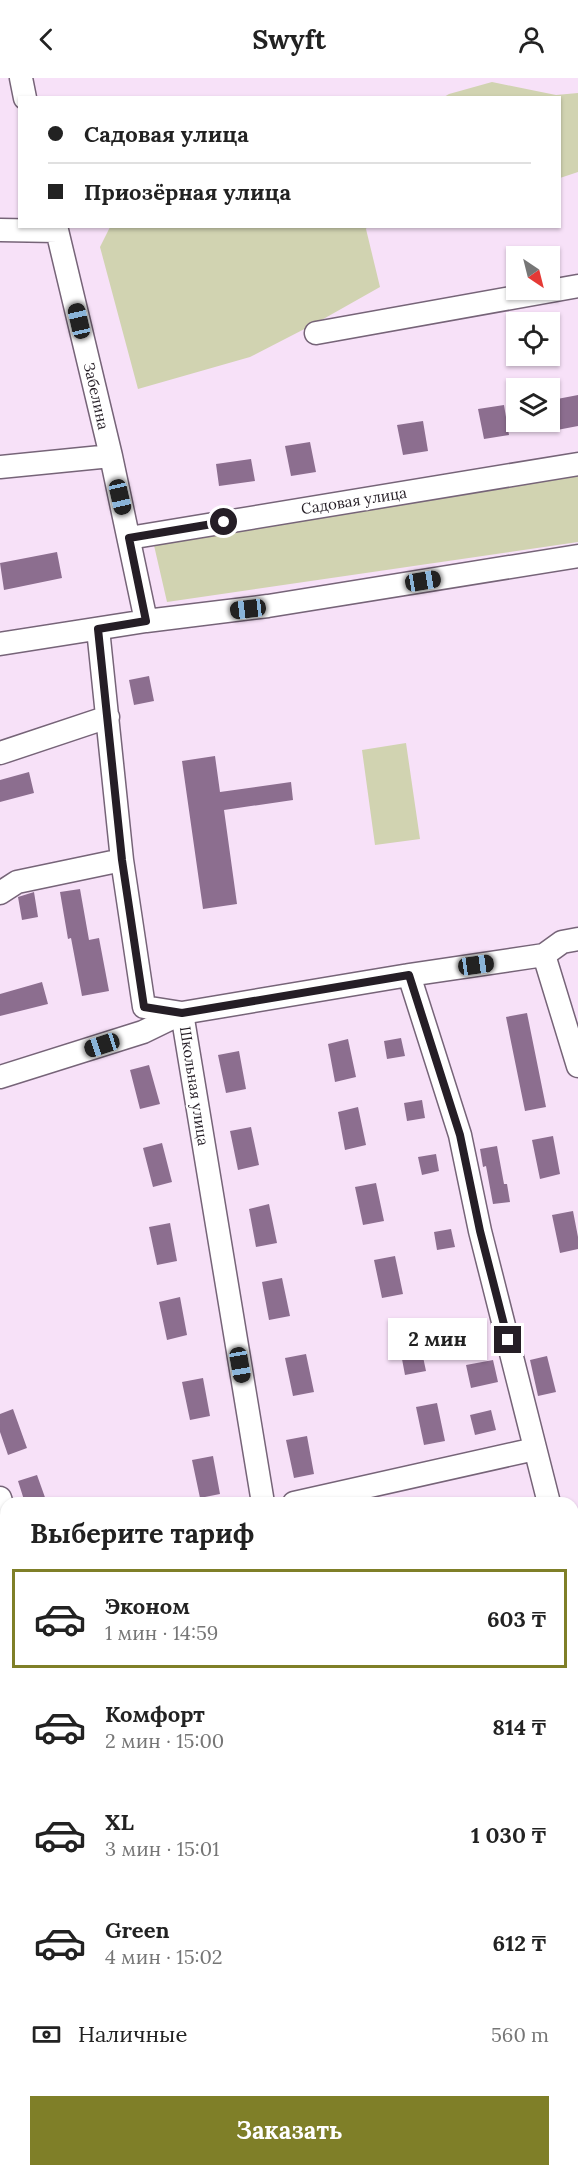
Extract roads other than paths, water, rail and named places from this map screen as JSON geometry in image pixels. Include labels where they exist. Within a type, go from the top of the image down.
[{"type":"street","points":[[21,78],[25,96]]},
{"type":"street","name":"Забелина","points":[[0,230],[57,229],[111,456]]},
{"type":"street","points":[[316,333],[578,286]]},
{"type":"street","points":[[0,467],[111,456],[146,621]]},
{"type":"street","name":"Садовая улица","points":[[129,538],[578,464]]},
{"type":"street","points":[[0,644],[146,621],[268,606],[578,556]]},
{"type":"street","name":"Школьная улица","points":[[98,629],[122,860],[144,1007],[182,1013],[262,1497]]},
{"type":"street","points":[[0,753],[108,717]]},
{"type":"street","points":[[0,893],[17,882],[122,860]]},
{"type":"street","points":[[0,1077],[143,1032],[182,1013],[544,955],[562,942],[578,939]]},
{"type":"street","points":[[544,955],[578,1066]]},
{"type":"street","points":[[409,975],[460,1135],[480,1231],[547,1497]]},
{"type":"street","points":[[321,1497],[535,1449]]}]
